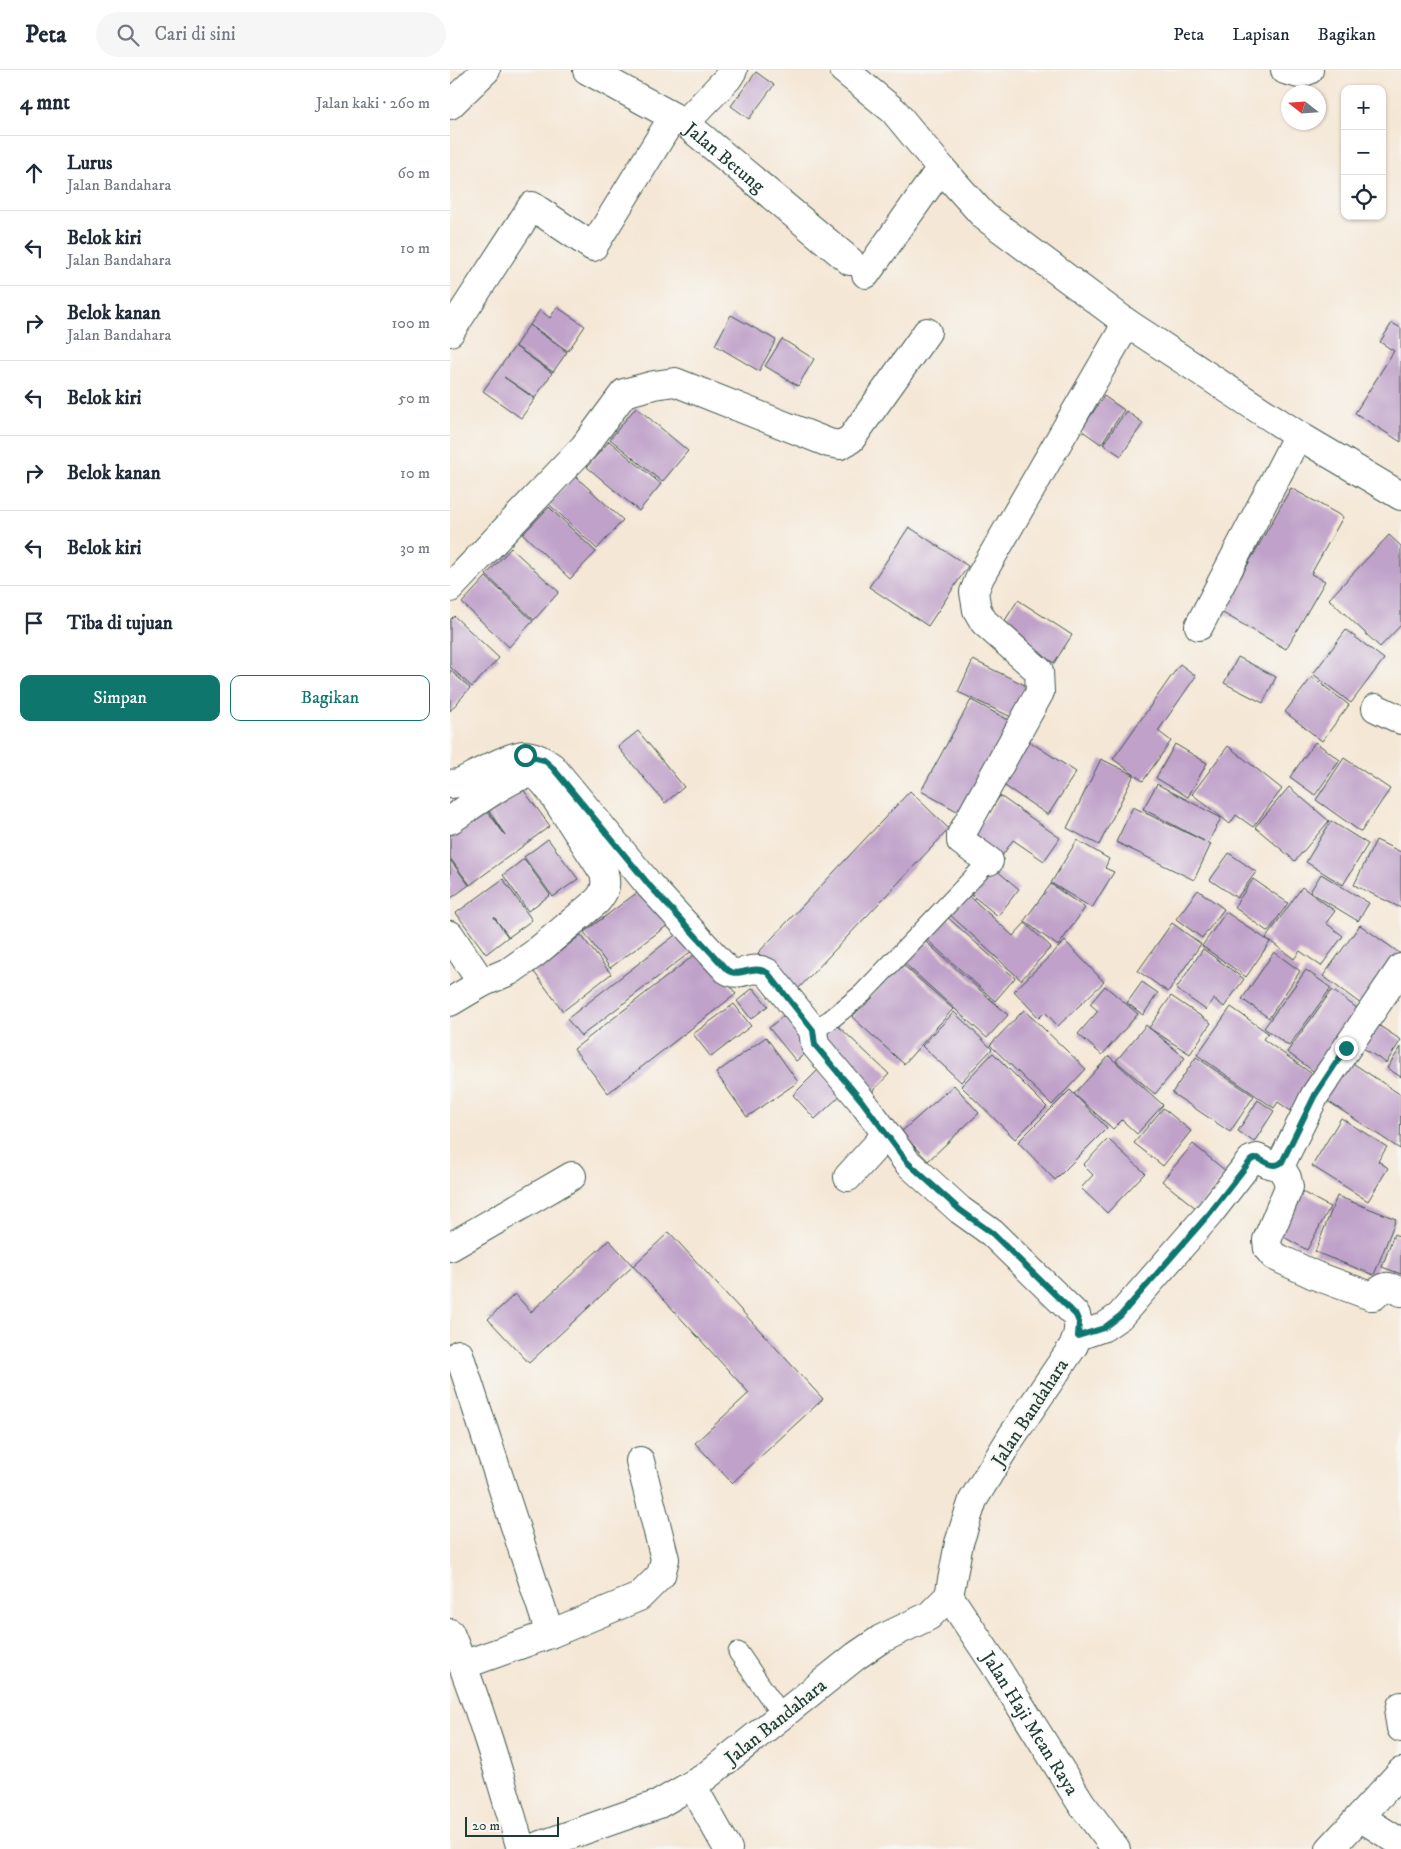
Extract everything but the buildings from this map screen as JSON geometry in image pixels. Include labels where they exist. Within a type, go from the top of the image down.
[{"type":"street","points":[[450,105],[486,70]]},
{"type":"street","points":[[502,70],[510,70]]},
{"type":"street","name":"Jalan Betung","points":[[587,70],[679,120],[858,268],[941,168]]},
{"type":"street","points":[[450,332],[532,206],[593,247],[679,120],[733,70]]},
{"type":"street","points":[[844,70],[894,111],[984,216],[1127,323],[1298,435],[1401,496]]},
{"type":"street","points":[[1284,70],[1299,74],[1309,70]]},
{"type":"street","points":[[989,861],[961,840],[961,836],[1040,692],[1040,680],[1038,671],[984,622],[977,610],[974,592],[980,577],[1127,323]]},
{"type":"street","points":[[450,588],[584,446],[624,393],[675,382],[829,443],[840,445],[851,440],[927,332]]},
{"type":"street","points":[[1198,626],[1298,435]]},
{"type":"street","points":[[1376,708],[1401,720]]},
{"type":"street","points":[[450,784],[459,784],[515,757],[525,755],[544,760],[552,767],[650,886],[727,970],[737,973],[757,969],[768,973],[813,1030],[815,1045],[861,1100],[907,1162],[960,1210],[992,1233],[1076,1315],[1079,1322],[1078,1336],[1104,1328],[1120,1316],[1209,1214],[1251,1160],[1257,1158],[1273,1165],[1282,1162],[1315,1095],[1401,968]]},
{"type":"street","points":[[450,820],[511,780],[524,775],[536,776],[546,784],[604,873],[606,879],[604,891],[597,902],[534,954],[510,970],[482,983],[450,1002]]},
{"type":"street","points":[[450,935],[482,983]]},
{"type":"street","points":[[848,1177],[886,1135]]},
{"type":"street","points":[[1279,1164],[1287,1178],[1289,1187],[1267,1240],[1268,1249],[1274,1256],[1314,1275],[1371,1296],[1374,1296],[1385,1286],[1401,1292]]},
{"type":"street","points":[[450,1246],[572,1176]]},
{"type":"street","name":"Jalan Bandahara","points":[[530,1849],[659,1804],[692,1785],[705,1777],[856,1656],[881,1639],[929,1616],[949,1596],[959,1542],[973,1500],[1012,1436],[1074,1345],[1078,1336]]},
{"type":"street","points":[[459,1354],[550,1634]]},
{"type":"street","points":[[463,1665],[550,1634],[640,1597],[661,1575],[665,1559],[640,1461]]},
{"type":"street","name":"Jalan Haji Mean Raya","points":[[949,1596],[995,1665],[1081,1803],[1116,1849]]},
{"type":"street","points":[[450,1633],[463,1665],[494,1757],[520,1849]]},
{"type":"street","points":[[1401,1706],[1398,1716],[1401,1728]]},
{"type":"street","points":[[1330,1849],[1401,1772]]},
{"type":"street","points":[[692,1785],[728,1849]]},
{"type":"street","points":[[1360,1817],[1401,1843]]},
{"type":"lane","points":[[813,1030],[830,1020],[862,994],[989,861]]},
{"type":"lane","points":[[738,1652],[782,1716]]},
{"type":"route","points":[[525,755],[544,760],[552,767],[650,886],[727,970],[737,973],[757,969],[768,973],[813,1030],[815,1045],[861,1100],[907,1162],[960,1210],[992,1233],[1076,1315],[1079,1322],[1078,1336],[1104,1328],[1120,1316],[1209,1214],[1251,1160],[1257,1158],[1273,1165],[1278,1165],[1282,1162],[1315,1095],[1346,1048]]}]
